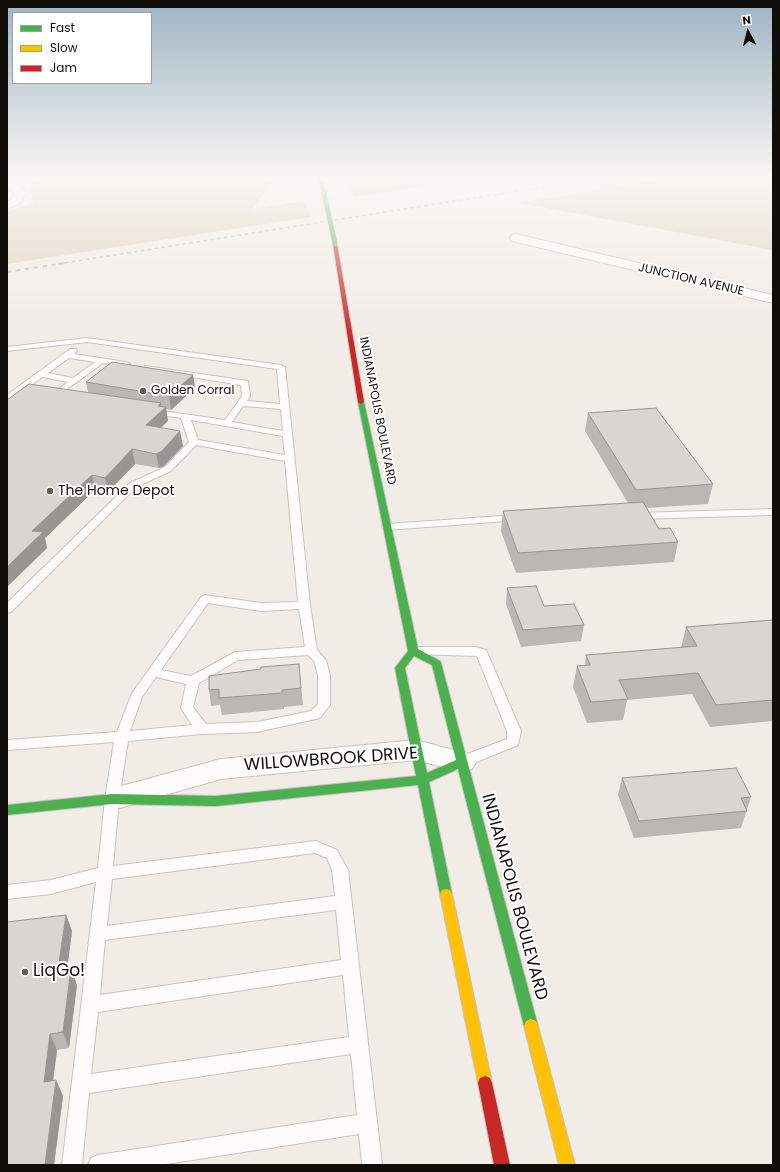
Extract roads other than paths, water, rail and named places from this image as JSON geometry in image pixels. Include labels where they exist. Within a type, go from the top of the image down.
[{"type":"main road","name":"INDIANAPOLIS BOULEVARD","points":[[332,231],[364,420],[413,651],[436,663],[567,1165]]},
{"type":"main road","points":[[413,651],[400,668],[502,1165]]},
{"type":"main road","name":"WILLOWBROOK DRIVE","points":[[7,810],[112,799],[216,801],[423,780],[462,762]]},
{"type":"street","name":"JUNCTION AVENUE","points":[[516,238],[773,299]]},
{"type":"street","name":"WILLOWBROOK DRIVE","points":[[112,799],[221,769],[416,750],[462,762]]},
{"type":"lane","points":[[7,349],[87,340],[281,367],[304,604],[311,651],[320,660],[324,675],[324,705],[315,715],[257,727],[202,729],[162,734],[7,745]]},
{"type":"lane","points":[[7,399],[87,340]]},
{"type":"lane","points":[[67,355],[245,383],[246,396],[227,423]]},
{"type":"lane","points":[[71,397],[53,394],[74,381],[101,360]]},
{"type":"lane","points":[[42,374],[74,381]]},
{"type":"lane","points":[[21,389],[35,391]]},
{"type":"lane","points":[[241,403],[285,407]]},
{"type":"lane","points":[[140,409],[287,434]]},
{"type":"lane","points":[[185,416],[194,442]]},
{"type":"lane","points":[[194,442],[290,459]]},
{"type":"lane","points":[[7,609],[133,485],[168,469],[194,442]]},
{"type":"lane","points":[[628,515],[658,516],[773,512]]},
{"type":"lane","points":[[387,527],[529,518]]},
{"type":"lane","points":[[72,1165],[112,799],[122,736],[136,696],[205,600],[261,607],[304,604]]},
{"type":"lane","points":[[153,672],[193,681],[235,656],[311,651]]},
{"type":"lane","points":[[413,651],[474,651],[482,653],[514,731],[513,742],[462,762]]},
{"type":"lane","points":[[193,681],[188,708],[202,729]]},
{"type":"lane","points":[[7,892],[51,887],[105,873],[316,847],[332,854],[340,870],[372,1165]]},
{"type":"lane","points":[[98,934],[343,902]]},
{"type":"lane","points":[[90,1005],[350,966]]},
{"type":"lane","points":[[81,1085],[358,1044]]},
{"type":"lane","points":[[98,1165],[367,1122]]},
{"type":"railway","points":[[58,264],[268,231]]},
{"type":"railway","points":[[7,272],[65,263]]},
{"type":"place","name":"Golden Corral","points":[[143,391]]},
{"type":"place","name":"The Home Depot","points":[[50,491]]},
{"type":"place","name":"LiqGo!","points":[[25,972]]}]
